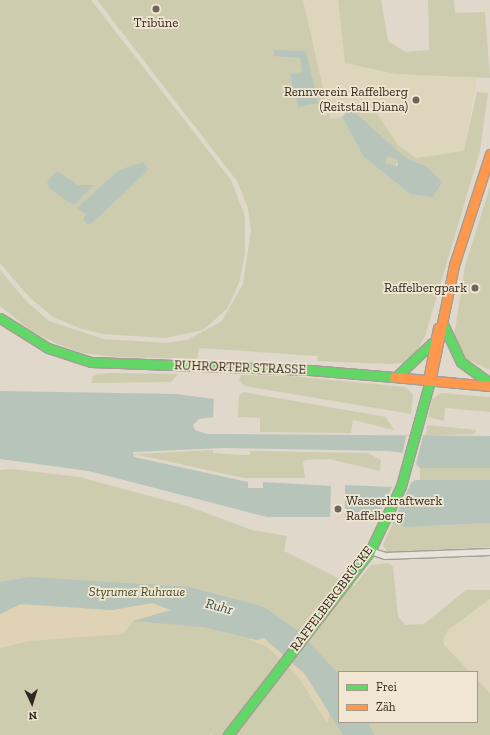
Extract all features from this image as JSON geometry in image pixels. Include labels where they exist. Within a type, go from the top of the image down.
[{"type":"main road","points":[[429,379],[440,346],[442,319],[454,265],[490,154]]},
{"type":"main road","name":"RUHRORTER STRASSE","points":[[0,318],[43,346],[91,362],[398,375],[490,384]]},
{"type":"main road","points":[[429,379],[433,342],[442,319]]},
{"type":"main road","points":[[442,319],[460,362],[490,384]]},
{"type":"main road","points":[[398,375],[433,342]]},
{"type":"main road","name":"RAFFELBERGBRÜCKE","points":[[228,735],[370,551],[401,486],[429,379]]},
{"type":"street","points":[[370,551],[385,556],[490,552]]},
{"type":"shaded area","points":[[303,0],[338,0],[345,63],[477,78],[464,151],[416,158],[398,145],[378,115],[356,101],[342,117],[330,120]]},
{"type":"shaded area","points":[[490,599],[490,693],[478,680],[478,671],[469,671],[444,645],[443,639],[448,630]]},
{"type":"green space","points":[[0,0],[91,0],[231,180],[245,216],[245,254],[239,283],[227,309],[203,330],[166,338],[103,334],[79,328],[53,317],[30,298],[0,263]]},
{"type":"green space","points":[[97,0],[303,0],[330,119],[342,117],[363,156],[410,194],[440,179],[427,167],[406,158],[350,108],[355,101],[378,115],[398,145],[416,158],[464,151],[477,92],[488,93],[480,151],[425,336],[414,356],[404,363],[392,364],[317,361],[318,356],[199,348],[197,359],[116,357],[83,353],[57,344],[30,330],[0,306],[0,270],[26,301],[49,321],[104,339],[165,343],[187,340],[222,321],[243,284],[251,231],[248,208],[237,181]]},
{"type":"green space","points":[[338,0],[381,0],[388,41],[406,52],[429,50],[428,0],[454,0],[455,13],[485,12],[490,78],[396,74],[345,63]]},
{"type":"green space","points":[[391,155],[395,157],[397,161],[395,165],[391,167],[387,165],[385,161],[387,157]]},
{"type":"green space","name":"Raffelbergpark","points":[[490,187],[490,370],[467,359],[454,337],[465,266]]},
{"type":"green space","points":[[109,373],[178,374],[171,382],[91,383],[93,375]]},
{"type":"green space","points":[[241,375],[290,376],[405,387],[413,394],[411,414],[245,386],[239,380]]},
{"type":"green space","points":[[243,392],[386,417],[394,430],[353,420],[351,433],[260,432],[260,418],[238,417],[239,396]]},
{"type":"green space","points":[[441,393],[490,397],[490,412],[445,408],[444,421],[428,417],[432,399]]},
{"type":"green space","points":[[427,425],[476,430],[475,434],[426,436]]},
{"type":"green space","points":[[213,450],[213,453],[240,455],[250,455],[250,451],[368,453],[381,460],[380,471],[329,459],[306,460],[303,462],[305,478],[244,478],[134,454]]},
{"type":"green space","points":[[420,468],[490,468],[490,481],[420,481]]},
{"type":"green space","name":"Styrumer Ruhraue","points":[[11,469],[79,477],[187,506],[252,530],[287,536],[284,551],[354,586],[371,565],[388,563],[393,567],[398,616],[405,625],[424,624],[466,590],[490,590],[490,599],[448,630],[443,639],[444,645],[469,671],[338,671],[338,723],[478,723],[478,680],[490,693],[490,735],[211,735],[216,727],[210,735],[0,735],[0,470]]},
{"type":"green space","points":[[393,523],[406,527],[490,523],[490,547],[387,552],[383,545]]},
{"type":"sand","points":[[152,603],[172,610],[133,621],[123,634],[30,641],[0,648],[0,614],[21,604],[112,610]]},
{"type":"sand","points":[[264,638],[305,674],[330,713],[327,723],[297,675],[267,647],[248,639]]},
{"type":"water","points":[[274,50],[306,51],[318,103],[298,107],[290,74],[302,72],[300,58],[274,56]]},
{"type":"water","points":[[350,108],[406,158],[427,167],[440,179],[441,184],[433,197],[410,194],[363,156],[342,117]],"holes":[[[388,156],[397,159],[398,166],[385,163]]]},
{"type":"water","points":[[143,162],[148,170],[91,224],[87,224],[83,219],[86,214],[77,208],[119,170]]},
{"type":"water","points":[[57,171],[78,185],[94,185],[75,204],[70,203],[50,189],[47,182]]},
{"type":"water","points":[[0,391],[176,394],[214,399],[213,417],[199,419],[193,425],[195,430],[207,434],[490,436],[490,468],[420,468],[403,453],[388,451],[223,448],[133,452],[134,457],[248,482],[248,488],[263,488],[263,482],[331,486],[330,517],[267,517],[89,471],[0,459]]},
{"type":"water","points":[[416,480],[490,480],[490,523],[406,527],[377,519],[345,518],[345,485],[390,487]]},
{"type":"water","name":"Ruhr","points":[[29,577],[189,587],[264,607],[297,630],[338,673],[338,723],[368,723],[374,735],[343,735],[305,674],[264,638],[257,640],[203,627],[133,621],[171,610],[152,603],[112,610],[21,604],[0,614],[0,582]]},
{"type":"pier","points":[[406,436],[423,436],[416,464],[419,470],[402,455]]},
{"type":"pier","points":[[417,478],[411,483],[392,524],[376,521],[393,485]]},
{"type":"traffic: fast","points":[[0,318],[48,348],[91,362],[310,370],[394,377]]},
{"type":"traffic: fast","points":[[443,324],[461,362],[490,383]]},
{"type":"traffic: fast","points":[[398,375],[432,343]]},
{"type":"traffic: fast","points":[[228,735],[370,551],[401,486],[431,377]]},
{"type":"traffic: slow","points":[[431,377],[454,265],[490,154]]},
{"type":"traffic: slow","points":[[429,375],[438,328]]},
{"type":"traffic: slow","points":[[394,377],[490,386]]},
{"type":"place","name":"Tribüne","points":[[156,9]]},
{"type":"place","name":"Rennverein Raffelberg (Reitstall Diana)","points":[[416,100]]},
{"type":"place","name":"Raffelbergpark","points":[[475,288]]},
{"type":"place","name":"Wasserkraftwerk Raffelberg","points":[[338,509]]}]
